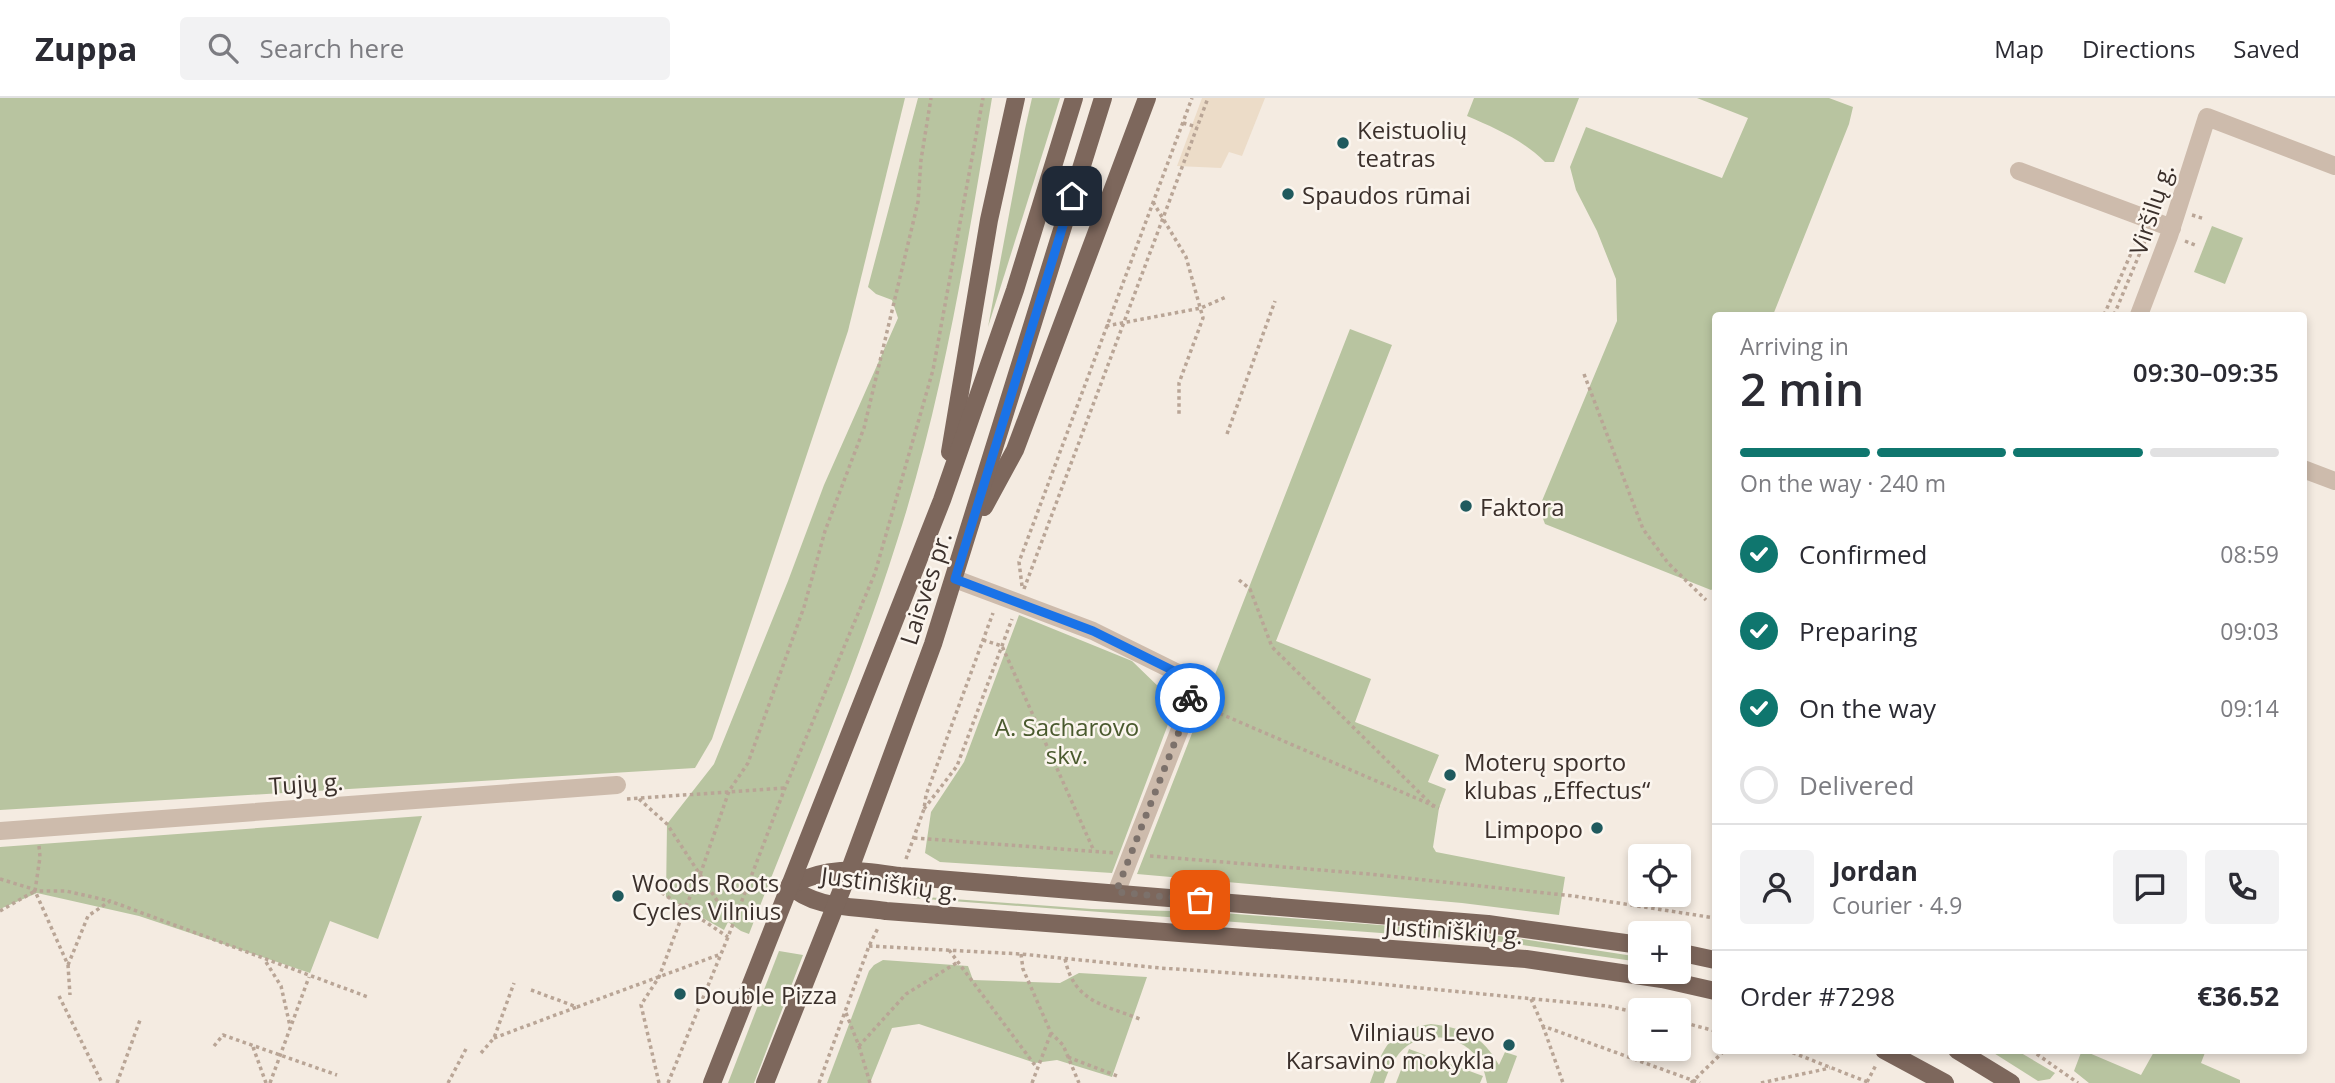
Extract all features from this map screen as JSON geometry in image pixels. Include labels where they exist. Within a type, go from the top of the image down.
[{"type":"main road","name":"Laisvės pr.","points":[[942,500],[989,220],[1016,98]]},
{"type":"main road","name":"Laisvės pr.","points":[[712,1083],[942,500],[1015,290],[1074,98]]},
{"type":"main road","name":"Laisvės pr.","points":[[765,1083],[850,869],[933,645],[1103,98]]},
{"type":"main road","points":[[967,537],[1016,450],[1147,98]]},
{"type":"main road","name":"Justiniškių g.","points":[[1628,943],[1488,924],[900,876],[850,869],[807,877],[790,885],[812,901],[886,911],[1526,959],[1662,979],[1712,990]]},
{"type":"main road","points":[[1691,955],[1712,959]]},
{"type":"main road","points":[[1891,1054],[1945,1083]]},
{"type":"main road","points":[[1964,1054],[2011,1083]]},
{"type":"street","name":"Viršilų g.","points":[[2140,312],[2172,228],[2207,117],[2335,166]]},
{"type":"street","points":[[2020,170],[2172,228]]},
{"type":"street","points":[[2307,470],[2335,481]]},
{"type":"street","points":[[955,579],[1021,597],[1180,674],[1191,701],[1116,892]]},
{"type":"street","name":"Tujų g.","points":[[0,831],[617,785]]},
{"type":"path","points":[[659,1083],[641,1005],[659,977],[700,875],[729,791],[748,763],[804,607],[825,531],[864,428],[918,202],[921,160],[931,98]]},
{"type":"path","points":[[668,1083],[785,788],[875,573],[933,370],[983,98]]},
{"type":"path","points":[[1021,597],[1018,562],[1192,98]]},
{"type":"path","points":[[924,809],[957,765],[1208,98]]},
{"type":"path","points":[[1183,123],[1197,127]]},
{"type":"path","points":[[1153,202],[1186,257],[1203,318],[1179,383],[1179,415]]},
{"type":"path","points":[[2105,312],[2150,219]]},
{"type":"path","points":[[2115,312],[2150,219]]},
{"type":"path","points":[[1107,326],[1201,308],[1226,297]]},
{"type":"path","points":[[1227,434],[1275,301]]},
{"type":"path","points":[[1584,374],[1643,529],[1668,563],[1706,600]]},
{"type":"path","points":[[1191,701],[1436,808],[1272,647],[1250,589],[1239,580]]},
{"type":"path","points":[[900,876],[924,809],[926,795],[994,611],[1021,597]]},
{"type":"path","points":[[983,640],[1002,646],[1094,851]]},
{"type":"path","points":[[732,923],[667,824],[639,799],[785,788]]},
{"type":"path","points":[[38,828],[40,857],[35,891],[68,965],[70,995]]},
{"type":"path","points":[[914,838],[1382,875],[1573,896],[1712,918]]},
{"type":"path","points":[[0,879],[35,891]]},
{"type":"path","points":[[644,881],[728,937]]},
{"type":"path","points":[[0,911],[35,891],[65,891],[110,901],[368,997]]},
{"type":"path","points":[[68,965],[88,916],[110,901]]},
{"type":"path","points":[[819,1083],[869,946],[886,911]]},
{"type":"path","points":[[869,946],[1020,954],[1348,981],[1607,1006],[1628,1010]]},
{"type":"path","points":[[949,950],[1037,1068]]},
{"type":"path","points":[[494,1038],[721,954]]},
{"type":"path","points":[[1020,954],[1023,969],[1051,1033],[1062,1045],[1079,1083]]},
{"type":"path","points":[[1065,959],[1068,974],[1086,998],[1140,1020]]},
{"type":"path","points":[[265,960],[281,986],[290,1027]]},
{"type":"path","points":[[859,1046],[906,994],[958,962]]},
{"type":"path","points":[[268,1083],[309,977]]},
{"type":"path","points":[[481,1053],[494,1038],[514,983]]},
{"type":"path","points":[[531,990],[577,1007]]},
{"type":"path","points":[[59,996],[102,1083]]},
{"type":"path","points":[[1531,999],[1563,1083]]},
{"type":"path","points":[[845,1011],[870,1083]]},
{"type":"path","points":[[117,1083],[140,1020]]},
{"type":"path","points":[[1691,1025],[1712,1030]]},
{"type":"path","points":[[1543,1026],[1700,1083]]},
{"type":"path","points":[[1033,1082],[1051,1033]]},
{"type":"path","points":[[214,1046],[223,1035],[337,1075]]},
{"type":"path","points":[[253,1046],[268,1083]]},
{"type":"path","points":[[448,1083],[467,1047]]},
{"type":"path","points":[[1692,1082],[1722,1054]]},
{"type":"path","points":[[1797,1054],[1870,1083]]},
{"type":"path","points":[[2037,1054],[2078,1083]]},
{"type":"path","points":[[1068,1056],[1117,1076]]},
{"type":"path","points":[[1761,1083],[1832,1067]]},
{"type":"green space","points":[[0,98],[905,98],[848,331],[712,739],[695,768],[0,810]]},
{"type":"green space","points":[[918,98],[992,98],[963,264],[929,429],[882,588],[827,737],[749,934],[728,922],[724,930],[666,897],[667,824],[714,764],[824,485],[898,318],[892,300],[876,294],[868,287]]},
{"type":"green space","points":[[1032,98],[1060,98],[988,327],[1025,129]]},
{"type":"green space","points":[[1474,98],[1579,98],[1554,162],[1545,162],[1518,141],[1467,116]]},
{"type":"green space","points":[[1697,98],[1829,98],[1853,107],[1849,124],[1774,312],[1712,312],[1711,590],[1545,524],[1539,508],[1617,321],[1616,279],[1597,231],[1576,190],[1570,167],[1586,127],[1722,178],[1748,118]]},
{"type":"green space","points":[[2212,226],[2243,238],[2225,284],[2194,272]]},
{"type":"green space","points":[[1350,329],[1392,345],[1276,641],[1371,679],[1355,722],[1439,755],[1428,782],[1446,789],[1439,808],[1433,847],[1436,852],[1565,877],[1559,915],[1462,903],[1137,874]]},
{"type":"green space","name":"A. Sacharovo skv.","points":[[1019,615],[1132,661],[1163,691],[1170,719],[1112,873],[940,862],[925,853],[931,812],[964,762]]},
{"type":"green space","points":[[422,816],[378,939],[330,921],[310,973],[139,916],[37,893],[0,909],[0,847]]},
{"type":"green space","points":[[912,898],[1092,909],[1210,912],[1419,928],[1509,937],[1628,955],[1628,960],[1502,942]]},
{"type":"green space","points":[[779,951],[803,955],[754,1083],[728,1083]]},
{"type":"green space","points":[[883,960],[968,966],[973,980],[1060,983],[1079,973],[1147,977],[1112,1077],[1057,1060],[1035,1063],[919,1024],[892,1028],[870,1083],[827,1083],[869,971]]},
{"type":"green space","points":[[1431,1024],[1471,1035],[1486,1046],[1499,1065],[1505,1052],[1517,1056],[1507,1083],[1487,1083],[1481,1063],[1471,1050],[1454,1041],[1434,1037],[1415,1041],[1407,1046],[1396,1058],[1384,1083],[1370,1083],[1390,1042],[1406,1031]]},
{"type":"green space","points":[[1409,1049],[1483,1076],[1480,1083],[1396,1083]]},
{"type":"green space","points":[[1995,1054],[2023,1054],[2055,1073],[2050,1079],[2038,1081]]},
{"type":"green space","points":[[2080,1054],[2091,1054],[2141,1075],[2153,1054],[2204,1054],[2201,1063],[2240,1080],[2240,1083],[2089,1083],[2074,1071]]},
{"type":"shaded area","points":[[1202,98],[1265,98],[1242,156],[1229,152],[1221,168],[1177,166]]},
{"type":"way so far","points":[[1190,698],[1116,892],[1200,900]]},
{"type":"place","name":"Keistuolių teatras","points":[[1343,143]]},
{"type":"place","name":"Spaudos rūmai","points":[[1288,194]]},
{"type":"place","name":"Faktora","points":[[1466,506]]},
{"type":"place","name":"Moterų sporto klubas „Effectus“","points":[[1450,775]]},
{"type":"place","name":"Limpopo","points":[[1597,828]]},
{"type":"place","name":"Woods Roots Cycles Vilnius","points":[[618,896]]},
{"type":"place","name":"Double Pizza","points":[[680,994]]},
{"type":"place","name":"Vilniaus Levo Karsavino mokykla","points":[[1509,1045]]},
{"type":"route","points":[[1072,196],[955,579],[1093,631],[1180,674],[1190,698]]}]
